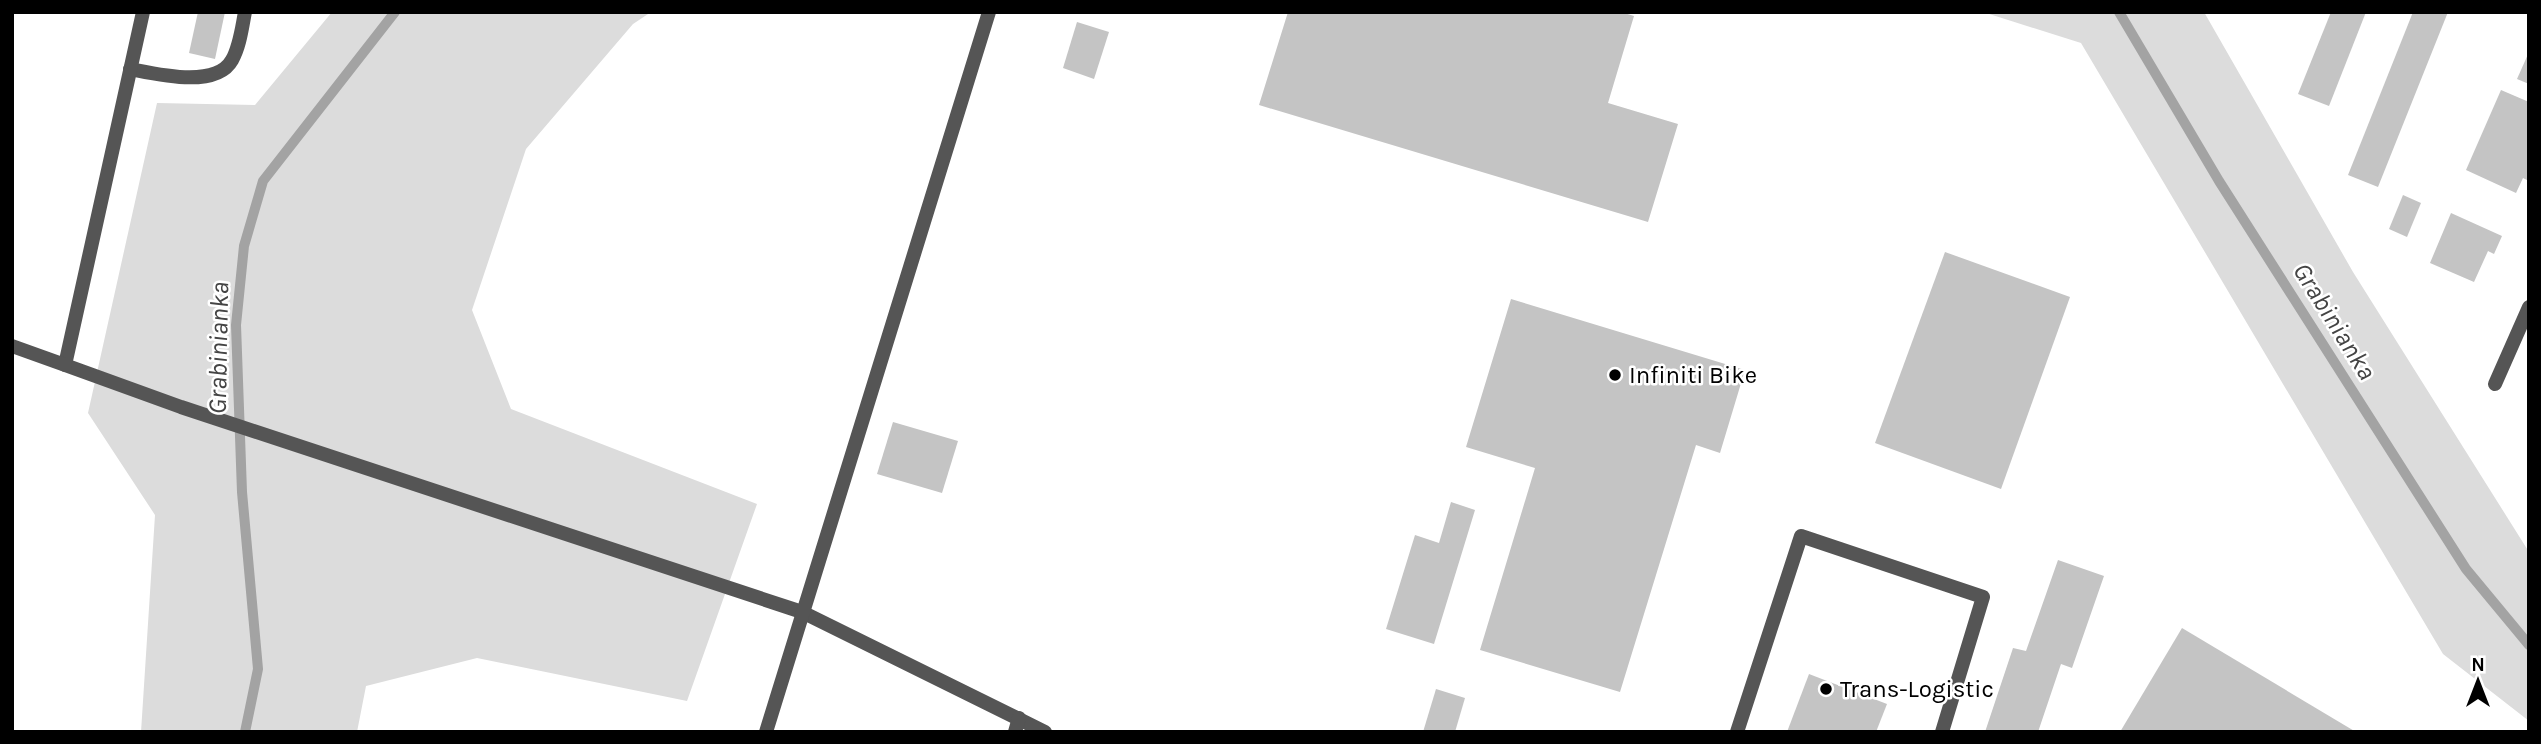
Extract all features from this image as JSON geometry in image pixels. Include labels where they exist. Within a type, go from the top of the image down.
[{"type":"street","points":[[65,365],[143,12]]},
{"type":"street","points":[[130,69],[179,78],[217,73],[232,61],[245,12]]},
{"type":"street","points":[[766,732],[989,12]]},
{"type":"street","points":[[2495,384],[2529,307]]},
{"type":"street","points":[[12,346],[181,407],[802,612],[1017,725],[1045,732]]},
{"type":"street","points":[[1737,732],[1801,536],[1983,597],[1942,732]]},
{"type":"shaded area","points":[[332,12],[651,12],[633,24],[526,149],[472,310],[511,409],[757,504],[687,701],[477,658],[366,686],[357,732],[141,732],[155,515],[88,413],[157,103],[255,105]]},
{"type":"shaded area","points":[[1983,12],[2204,12],[2353,272],[2529,552],[2529,721],[2443,654],[2081,43]]},
{"type":"building","points":[[198,12],[225,12],[215,59],[189,53]]},
{"type":"building","points":[[1288,12],[1621,12],[1634,16],[1608,103],[1678,124],[1648,222],[1259,105]]},
{"type":"building","points":[[2331,12],[2366,12],[2329,106],[2298,94]]},
{"type":"building","points":[[2413,12],[2448,12],[2378,187],[2348,175]]},
{"type":"building","points":[[1077,22],[1109,32],[1094,79],[1063,68]]},
{"type":"building","points":[[2529,52],[2529,84],[2517,79]]},
{"type":"building","points":[[2501,90],[2529,102],[2529,181],[2523,178],[2516,193],[2466,170]]},
{"type":"building","points":[[2403,195],[2421,203],[2407,237],[2389,229]]},
{"type":"building","points":[[2451,213],[2502,236],[2494,254],[2488,251],[2474,282],[2430,263]]},
{"type":"building","points":[[1945,252],[2070,297],[2001,489],[1875,443]]},
{"type":"building","points":[[1511,299],[1745,370],[1720,453],[1696,445],[1620,692],[1480,650],[1535,468],[1466,447]]},
{"type":"building","points":[[893,422],[958,441],[942,493],[877,474]]},
{"type":"building","points":[[1451,502],[1475,510],[1434,644],[1386,629],[1415,535],[1439,543]]},
{"type":"building","points":[[2058,560],[2104,576],[2072,668],[2061,664],[2038,732],[1985,732],[2013,648],[2026,651]]},
{"type":"building","points":[[2182,628],[2356,732],[2120,732]]},
{"type":"building","name":"Trans-Logistic","points":[[1809,674],[1887,704],[1876,732],[1787,732]]},
{"type":"building","points":[[1436,689],[1465,698],[1455,732],[1423,732]]},
{"type":"waterway","name":"Grabinianka","points":[[245,732],[258,669],[242,492],[236,325],[244,246],[263,181],[395,12]]},
{"type":"waterway","name":"Grabinianka","points":[[2119,12],[2219,181],[2466,569],[2529,645]]},
{"type":"place","name":"Infiniti Bike","points":[[1615,375]]},
{"type":"place","name":"Trans-Logistic","points":[[1826,689]]}]
